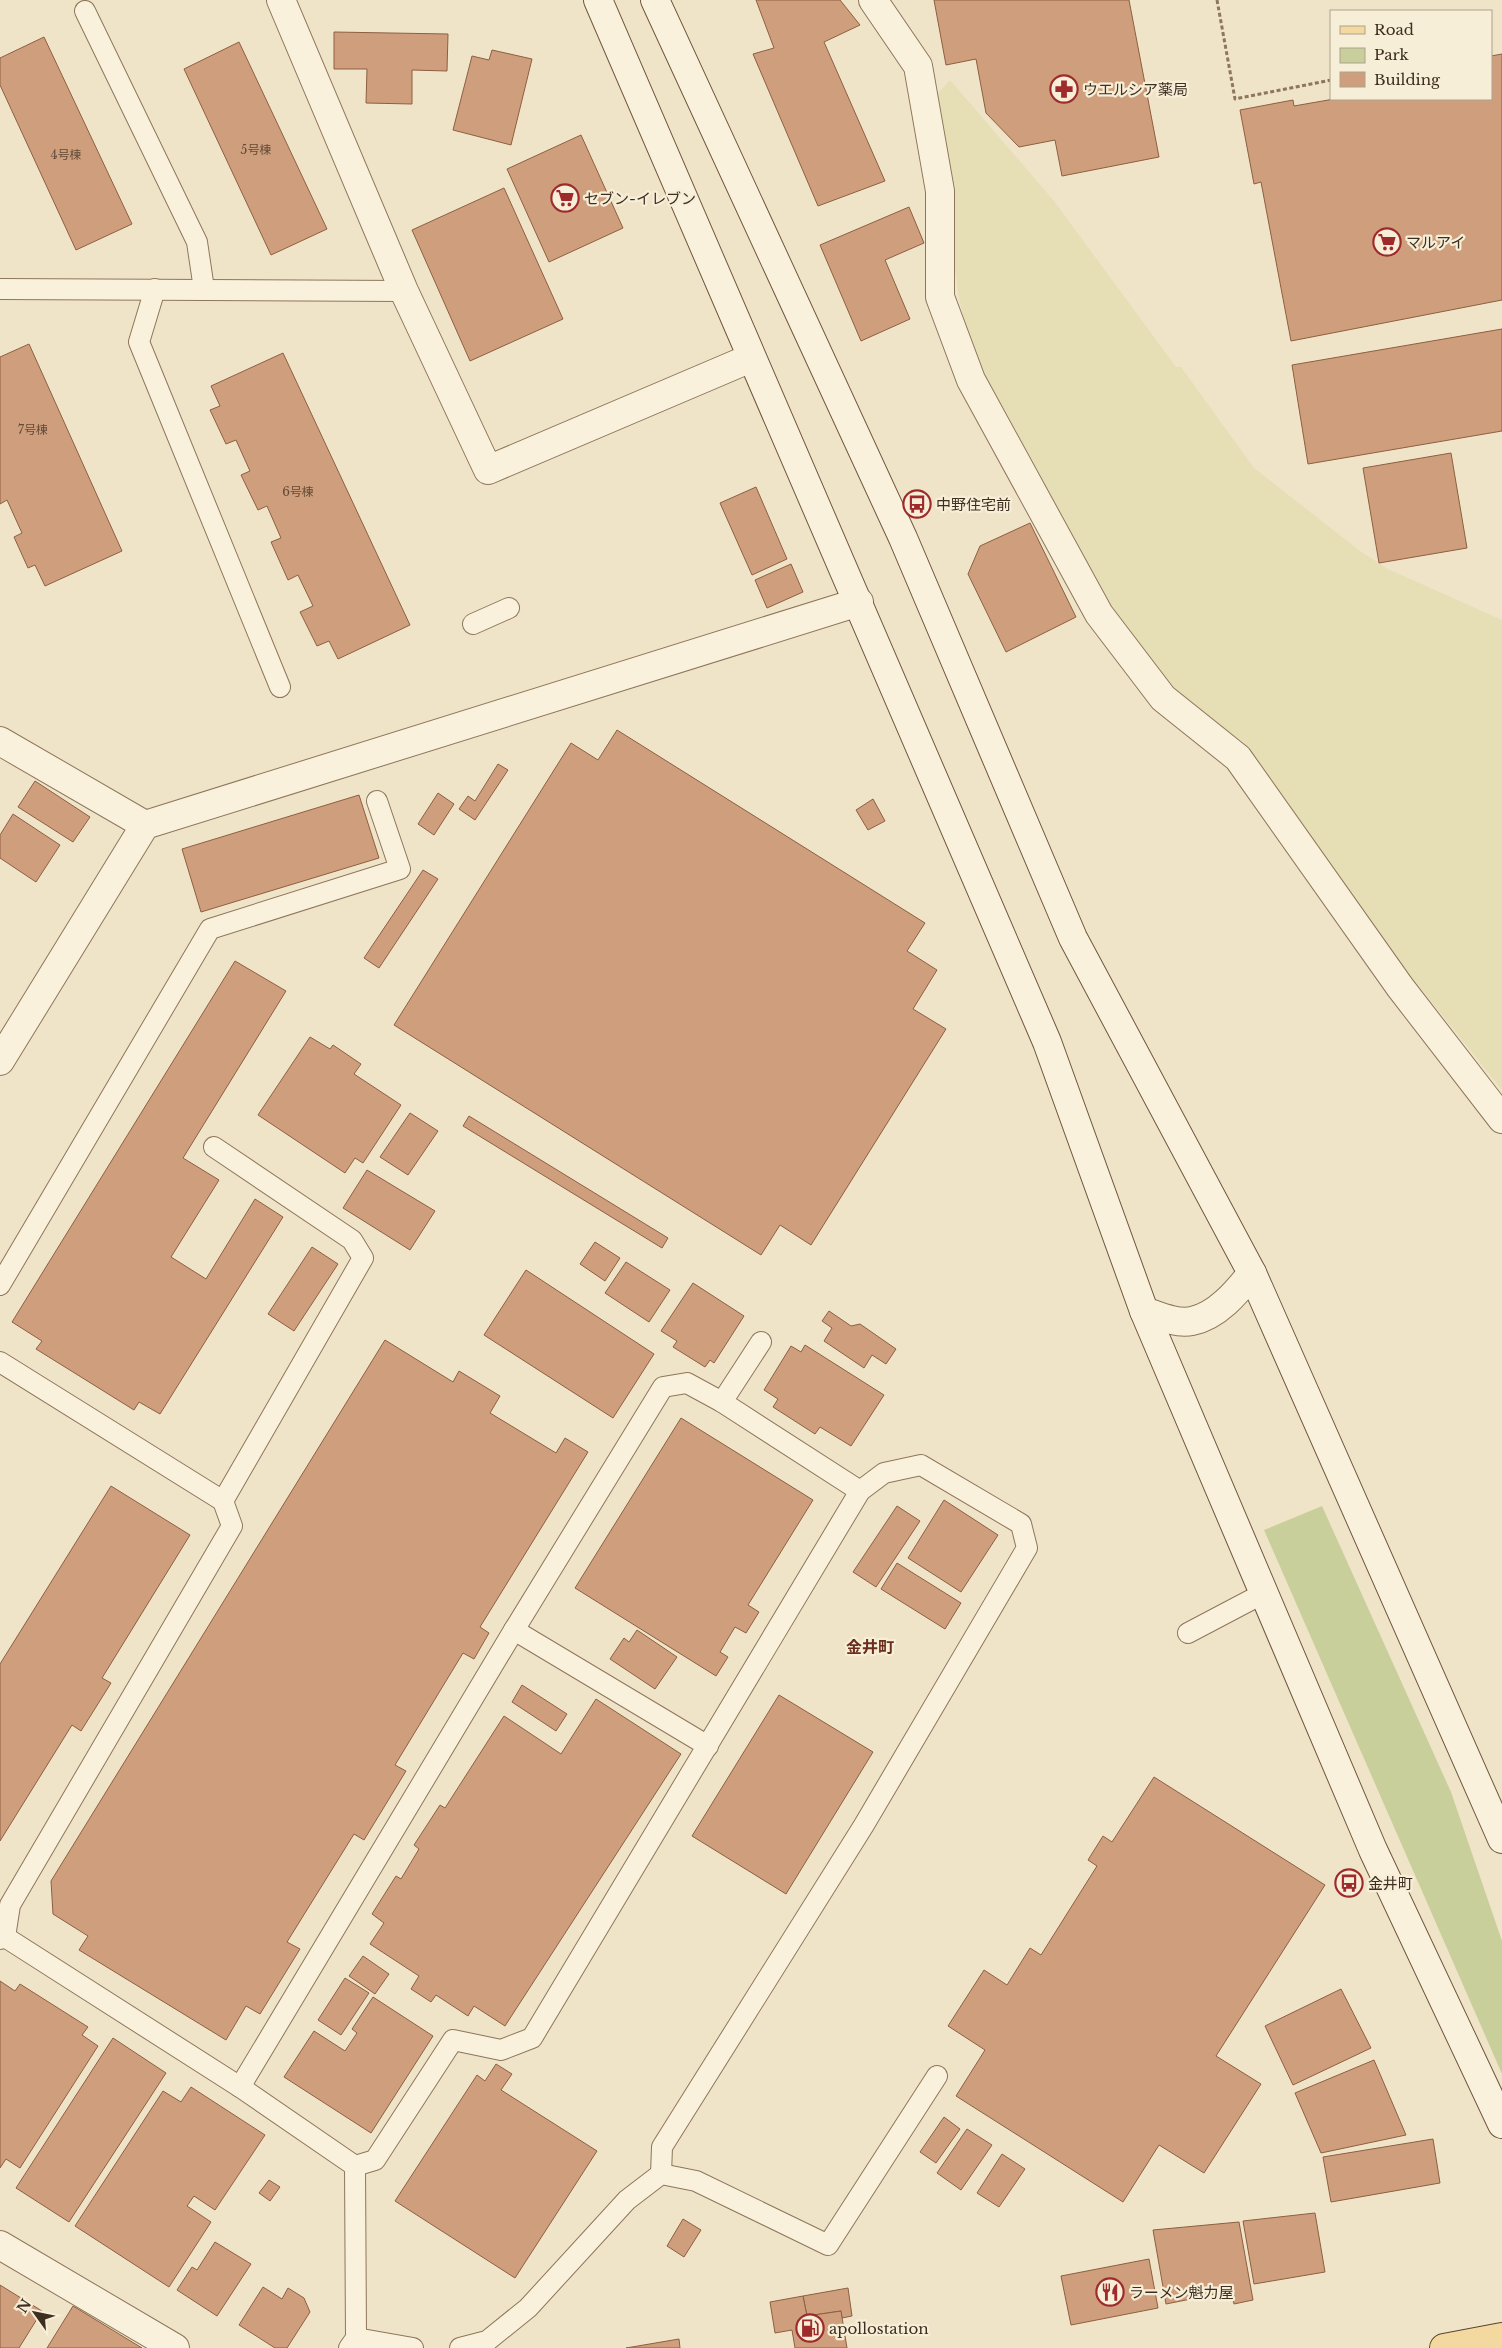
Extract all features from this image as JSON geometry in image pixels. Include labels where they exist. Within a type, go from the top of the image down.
[{"type":"main road","points":[[1444,2348],[1502,2337]]},
{"type":"street","points":[[280,0],[404,291],[488,470],[751,358]]},
{"type":"street","points":[[598,0],[1047,1042],[1144,1311],[1264,1594],[1373,1850],[1502,2124]]},
{"type":"street","points":[[654,0],[903,538],[1073,938],[1252,1273],[1502,1839]]},
{"type":"street","points":[[873,0],[918,66],[940,191],[940,297],[971,380],[1099,614],[1163,698],[1238,758],[1400,987],[1502,1119]]},
{"type":"street","points":[[0,1060],[145,825],[859,602]]},
{"type":"street","points":[[0,741],[145,825]]},
{"type":"street","points":[[1144,1311],[1172,1320],[1192,1321],[1216,1310],[1237,1293],[1252,1273]]},
{"type":"street","points":[[0,2245],[175,2348]]},
{"type":"lane","points":[[85,10],[197,242],[204,289]]},
{"type":"lane","points":[[0,289],[404,291]]},
{"type":"lane","points":[[155,289],[139,342],[280,687]]},
{"type":"lane","points":[[473,624],[509,608]]},
{"type":"lane","points":[[0,1285],[210,930],[400,869],[377,801]]},
{"type":"lane","points":[[214,1147],[352,1240],[363,1258],[223,1501]]},
{"type":"lane","points":[[722,1402],[761,1342]]},
{"type":"lane","points":[[0,1362],[223,1501],[232,1526],[10,1904],[2,1938],[240,2088],[355,2166]]},
{"type":"lane","points":[[240,2088],[514,1630],[663,1387],[687,1383],[722,1402],[860,1491]]},
{"type":"lane","points":[[355,2166],[375,2160],[453,2040],[501,2050],[532,2038],[860,1491],[884,1473],[921,1466],[1021,1524],[1027,1548],[864,1825],[662,2147],[661,2174]]},
{"type":"lane","points":[[1188,1633],[1264,1594]]},
{"type":"lane","points":[[514,1630],[708,1746]]},
{"type":"lane","points":[[460,2348],[487,2341],[528,2308],[627,2200],[661,2174],[696,2181],[828,2244],[937,2076]]},
{"type":"lane","points":[[355,2166],[353,2343],[413,2348]]},
{"type":"path","points":[[1217,0],[1235,99],[1330,80]]},
{"type":"shaded area","points":[[950,80],[1054,201],[1176,367],[1181,367],[1254,468],[1360,551],[1388,569],[1502,620],[1502,1090],[1383,941],[1243,741],[1194,713],[1162,682],[1129,637],[972,351],[959,298],[933,99]]},
{"type":"green space","points":[[1322,1506],[1451,1792],[1502,1941],[1502,2074],[1264,1530]]},
{"type":"building","points":[[756,0],[840,0],[860,25],[824,42],[885,181],[818,206],[753,54],[774,48]]},
{"type":"building","name":"ウエルシア薬局","points":[[934,0],[1129,0],[1159,157],[1062,176],[1055,140],[1019,147],[986,113],[976,59],[946,65]]},
{"type":"building","points":[[334,32],[448,34],[447,71],[412,70],[412,104],[366,103],[367,69],[334,69]]},
{"type":"building","points":[[44,37],[132,224],[76,250],[0,85],[0,58]]},
{"type":"building","points":[[239,42],[327,229],[271,255],[184,69]]},
{"type":"building","points":[[492,50],[532,59],[511,145],[453,130],[472,56],[489,60]]},
{"type":"building","name":"マルアイ","points":[[1502,54],[1502,300],[1291,341],[1261,182],[1254,184],[1240,110],[1293,100],[1294,106],[1330,100],[1492,100],[1492,56]]},
{"type":"building","name":"セブン-イレブン","points":[[581,135],[623,228],[549,262],[507,169]]},
{"type":"building","points":[[504,188],[563,319],[470,361],[412,230]]},
{"type":"building","points":[[909,207],[924,243],[885,260],[910,319],[861,341],[820,245]]},
{"type":"building","points":[[1502,329],[1502,431],[1308,464],[1292,365]]},
{"type":"building","points":[[29,344],[122,551],[45,586],[35,565],[28,568],[14,537],[22,533],[7,500],[0,504],[0,357]]},
{"type":"building","points":[[283,353],[410,625],[338,659],[329,641],[317,646],[300,612],[313,606],[298,575],[288,580],[271,542],[281,538],[267,506],[258,510],[241,475],[250,471],[236,440],[226,444],[210,410],[220,406],[211,386]]},
{"type":"building","points":[[1451,453],[1467,548],[1379,563],[1363,468]]},
{"type":"building","points":[[756,487],[787,559],[752,575],[720,503]]},
{"type":"building","points":[[1030,523],[1076,617],[1006,652],[968,574],[980,546]]},
{"type":"building","points":[[791,564],[803,592],[767,608],[755,580]]},
{"type":"building","points":[[617,730],[925,923],[907,951],[937,970],[913,1009],[946,1029],[811,1245],[780,1225],[761,1255],[394,1025],[571,743],[598,760]]},
{"type":"building","points":[[498,764],[508,770],[475,820],[459,809],[468,796],[475,801]]},
{"type":"building","points":[[35,781],[90,817],[73,842],[18,807]]},
{"type":"building","points":[[438,793],[454,804],[434,835],[418,824]]},
{"type":"building","points":[[359,795],[379,858],[201,912],[182,849]]},
{"type":"building","points":[[873,799],[885,821],[868,830],[856,810]]},
{"type":"building","points":[[13,814],[60,845],[36,882],[0,858],[0,835]]},
{"type":"building","points":[[423,870],[438,879],[379,968],[364,958]]},
{"type":"building","points":[[235,961],[286,991],[183,1158],[219,1180],[171,1257],[206,1279],[255,1199],[283,1217],[160,1414],[139,1402],[134,1410],[36,1349],[42,1341],[12,1322]]},
{"type":"building","points":[[310,1037],[330,1049],[333,1045],[361,1064],[354,1074],[401,1105],[363,1163],[355,1158],[345,1173],[258,1115]]},
{"type":"building","points":[[410,1113],[438,1131],[408,1175],[380,1157]]},
{"type":"building","points":[[469,1116],[668,1238],[662,1248],[463,1126]]},
{"type":"building","points":[[367,1170],[435,1211],[410,1250],[343,1208]]},
{"type":"building","points":[[595,1242],[620,1258],[605,1281],[580,1264]]},
{"type":"building","points":[[312,1247],[338,1264],[294,1331],[268,1314]]},
{"type":"building","points":[[626,1262],[670,1290],[649,1322],[605,1293]]},
{"type":"building","points":[[526,1270],[654,1354],[613,1418],[484,1335]]},
{"type":"building","points":[[693,1283],[744,1316],[714,1363],[710,1360],[705,1367],[673,1347],[677,1341],[661,1331]]},
{"type":"building","points":[[829,1311],[851,1326],[860,1324],[896,1349],[886,1364],[872,1355],[864,1368],[824,1341],[832,1328],[822,1321]]},
{"type":"building","points":[[385,1340],[453,1382],[459,1371],[500,1396],[490,1413],[556,1453],[565,1438],[588,1452],[480,1627],[489,1633],[474,1659],[463,1653],[395,1765],[406,1771],[364,1840],[354,1834],[287,1942],[300,1949],[260,2014],[246,2006],[226,2040],[79,1950],[88,1936],[53,1914],[51,1881]]},
{"type":"building","points":[[805,1345],[884,1395],[851,1446],[820,1427],[815,1434],[773,1407],[778,1399],[764,1390],[791,1346],[801,1352]]},
{"type":"building","points":[[681,1418],[813,1500],[748,1605],[759,1612],[746,1633],[735,1627],[720,1652],[728,1657],[716,1676],[575,1588]]},
{"type":"building","points":[[111,1486],[190,1535],[102,1678],[111,1683],[81,1731],[72,1725],[0,1841],[0,1664]]},
{"type":"building","points":[[944,1500],[998,1535],[961,1592],[908,1558]]},
{"type":"building","points":[[897,1506],[920,1521],[876,1587],[853,1572]]},
{"type":"building","points":[[897,1563],[961,1603],[945,1629],[881,1589]]},
{"type":"building","points":[[637,1630],[677,1657],[655,1689],[610,1659],[624,1638],[629,1642]]},
{"type":"building","points":[[522,1685],[567,1714],[556,1731],[512,1702]]},
{"type":"building","points":[[779,1695],[873,1752],[786,1894],[692,1836]]},
{"type":"building","points":[[596,1699],[681,1754],[505,2026],[474,2006],[468,2016],[436,1995],[431,2002],[411,1989],[419,1976],[370,1944],[384,1923],[372,1914],[396,1876],[401,1879],[419,1849],[414,1845],[440,1805],[445,1808],[504,1716],[561,1754]]},
{"type":"building","points":[[1154,1777],[1325,1885],[1216,2056],[1261,2084],[1204,2173],[1159,2145],[1123,2202],[956,2096],[985,2050],[948,2026],[984,1970],[1007,1985],[1030,1948],[1041,1955],[1097,1866],[1088,1860],[1103,1836],[1112,1842]]},
{"type":"building","points":[[363,1956],[389,1974],[375,1994],[349,1976]]},
{"type":"building","points":[[345,1978],[369,1993],[341,2035],[318,2020]]},
{"type":"building","points":[[0,1981],[15,1991],[20,1984],[88,2027],[82,2035],[98,2046],[20,2168],[6,2159],[0,2168]]},
{"type":"building","points":[[1341,1989],[1371,2048],[1293,2085],[1265,2026]]},
{"type":"building","points":[[373,1997],[433,2036],[371,2133],[284,2077],[314,2031],[345,2051],[357,2033],[352,2029]]},
{"type":"building","points":[[113,2038],[166,2073],[69,2222],[16,2188]]},
{"type":"building","points":[[1374,2060],[1406,2135],[1321,2153],[1295,2093]]},
{"type":"building","points":[[496,2064],[512,2074],[501,2090],[597,2151],[515,2278],[395,2201],[477,2075],[485,2081]]},
{"type":"building","points":[[191,2087],[265,2135],[215,2210],[194,2196],[187,2206],[211,2222],[169,2287],[75,2226],[163,2091],[181,2102]]},
{"type":"building","points":[[944,2117],[960,2129],[936,2163],[920,2152]]},
{"type":"building","points":[[967,2129],[992,2145],[961,2190],[937,2173]]},
{"type":"building","points":[[1433,2139],[1440,2183],[1331,2202],[1323,2157]]},
{"type":"building","points":[[1002,2154],[1025,2169],[999,2207],[977,2193]]},
{"type":"building","points":[[269,2180],[280,2187],[270,2201],[259,2193]]},
{"type":"building","points":[[1315,2213],[1325,2272],[1254,2284],[1243,2221]]},
{"type":"building","points":[[683,2219],[701,2230],[684,2257],[667,2246]]},
{"type":"building","points":[[1239,2222],[1253,2300],[1234,2304],[1231,2291],[1166,2304],[1153,2230]]},
{"type":"building","points":[[215,2242],[251,2264],[217,2316],[177,2290],[192,2267],[197,2270]]},
{"type":"building","name":"ラーメン魁力屋","points":[[1149,2259],[1158,2308],[1071,2325],[1061,2276]]},
{"type":"building","points":[[0,2285],[42,2311],[19,2348],[0,2348]]},
{"type":"building","points":[[263,2287],[282,2299],[288,2288],[304,2298],[310,2312],[287,2348],[275,2348],[239,2325]]},
{"type":"building","points":[[848,2288],[852,2316],[842,2318],[841,2311],[807,2316],[803,2296]]},
{"type":"building","points":[[803,2296],[807,2316],[841,2311],[847,2348],[795,2348],[792,2330],[775,2333],[770,2302]]},
{"type":"building","points":[[73,2306],[142,2348],[47,2348]]},
{"type":"building","points":[[679,2339],[680,2348],[626,2348]]},
{"type":"place","name":"ウエルシア薬局","points":[[1064,89]]},
{"type":"place","name":"セブン-イレブン","points":[[565,198]]},
{"type":"place","name":"マルアイ","points":[[1387,242]]},
{"type":"place","name":"中野住宅前","points":[[917,504]]},
{"type":"place","name":"金井町","points":[[1349,1883]]},
{"type":"place","name":"ラーメン魁力屋","points":[[1110,2292]]},
{"type":"place","name":"apollostation","points":[[810,2328]]},
{"type":"district","name":"金井町","points":[[870,1647]]}]
